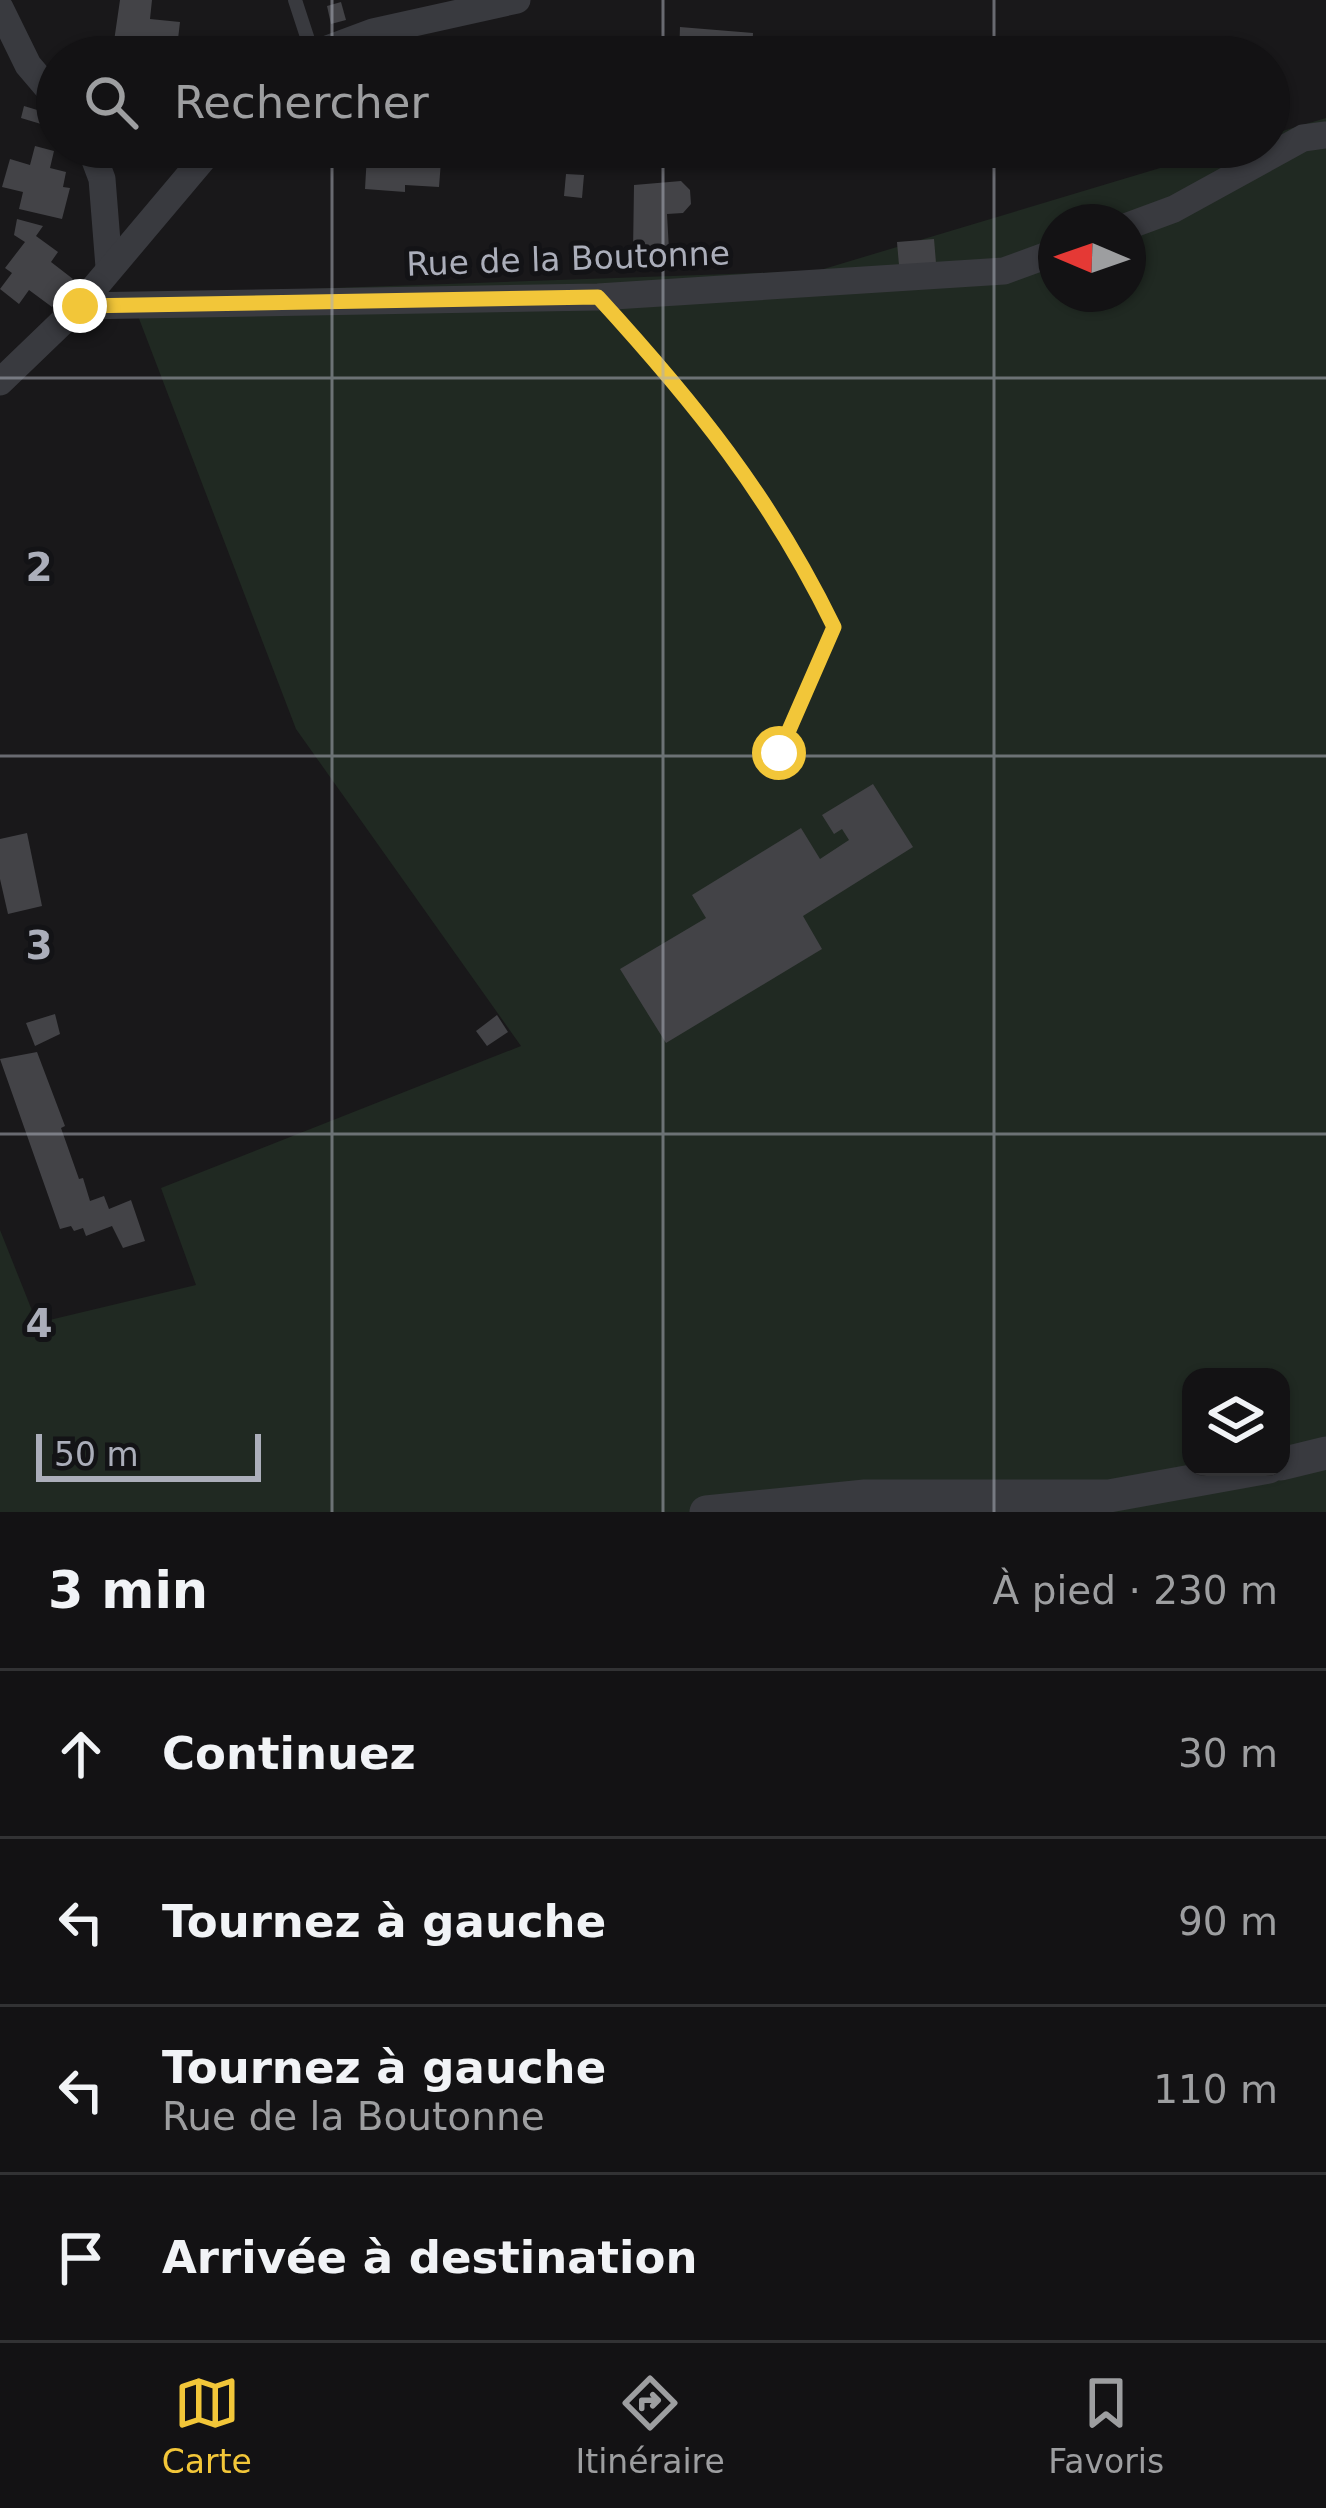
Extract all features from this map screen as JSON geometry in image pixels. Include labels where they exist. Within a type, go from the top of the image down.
[{"type":"street","points":[[362,36],[517,0]]},
{"type":"street","points":[[0,8],[36,74]]},
{"type":"street","points":[[1290,145],[1326,135]]},
{"type":"street","points":[[98,168],[110,267]]},
{"type":"street","points":[[0,382],[80,306],[195,168]]},
{"type":"street","points":[[1146,219],[1248,168]]},
{"type":"street","name":"Rue de la Boutonne","points":[[80,306],[598,297],[1004,271],[1038,259]]},
{"type":"street","points":[[1290,1462],[1326,1453]]},
{"type":"street","points":[[706,1512],[865,1496],[1109,1496],[1219,1476]]},
{"type":"lane","points":[[295,0],[304,36]]},
{"type":"lane","points":[[598,297],[712,425],[799,554],[834,627],[779,753]]},
{"type":"shaded area","points":[[1326,118],[1326,1512],[0,1512],[0,1230],[37,1323],[196,1285],[161,1188],[521,1046],[296,729],[130,295],[817,271],[1038,205],[1038,312],[1146,312],[1146,204],[1040,204],[1160,168],[1290,168],[1290,129]]},
{"type":"building","points":[[120,0],[152,0],[150,19],[180,22],[178,36],[115,36]]},
{"type":"building","points":[[341,2],[346,20],[331,24],[327,6]]},
{"type":"building","points":[[680,27],[753,33],[753,36],[680,36]]},
{"type":"building","points":[[24,106],[36,110],[36,122],[21,118]]},
{"type":"building","points":[[35,146],[36,168],[66,172],[63,187],[70,188],[62,219],[19,209],[23,192],[2,187],[10,159],[30,165]]},
{"type":"building","points":[[366,168],[440,168],[439,187],[405,185],[405,192],[365,189]]},
{"type":"building","points":[[566,174],[584,175],[582,198],[564,196]]},
{"type":"building","points":[[681,181],[690,190],[691,204],[683,213],[667,214],[669,250],[633,252],[634,185]]},
{"type":"building","points":[[17,219],[43,226],[36,236],[58,252],[51,262],[73,279],[52,307],[29,290],[19,304],[0,289],[12,273],[5,268],[25,242],[14,235]]},
{"type":"building","points":[[934,239],[936,263],[899,265],[897,242]]},
{"type":"building","points":[[873,784],[913,847],[803,916],[822,949],[666,1043],[620,969],[706,918],[692,895],[801,828],[820,859],[849,840],[842,829],[834,834],[822,815]]},
{"type":"building","points":[[27,833],[42,906],[8,914],[0,879],[0,839]]},
{"type":"building","points":[[55,1014],[60,1034],[35,1046],[26,1023]]},
{"type":"building","points":[[497,1015],[508,1032],[487,1046],[476,1031]]},
{"type":"building","points":[[37,1052],[90,1201],[104,1196],[109,1209],[131,1200],[145,1241],[123,1248],[112,1226],[86,1236],[83,1228],[60,1229],[0,1059]]},
{"type":"route","points":[[80,306],[598,297],[712,425],[799,554],[834,627],[779,753]]}]
